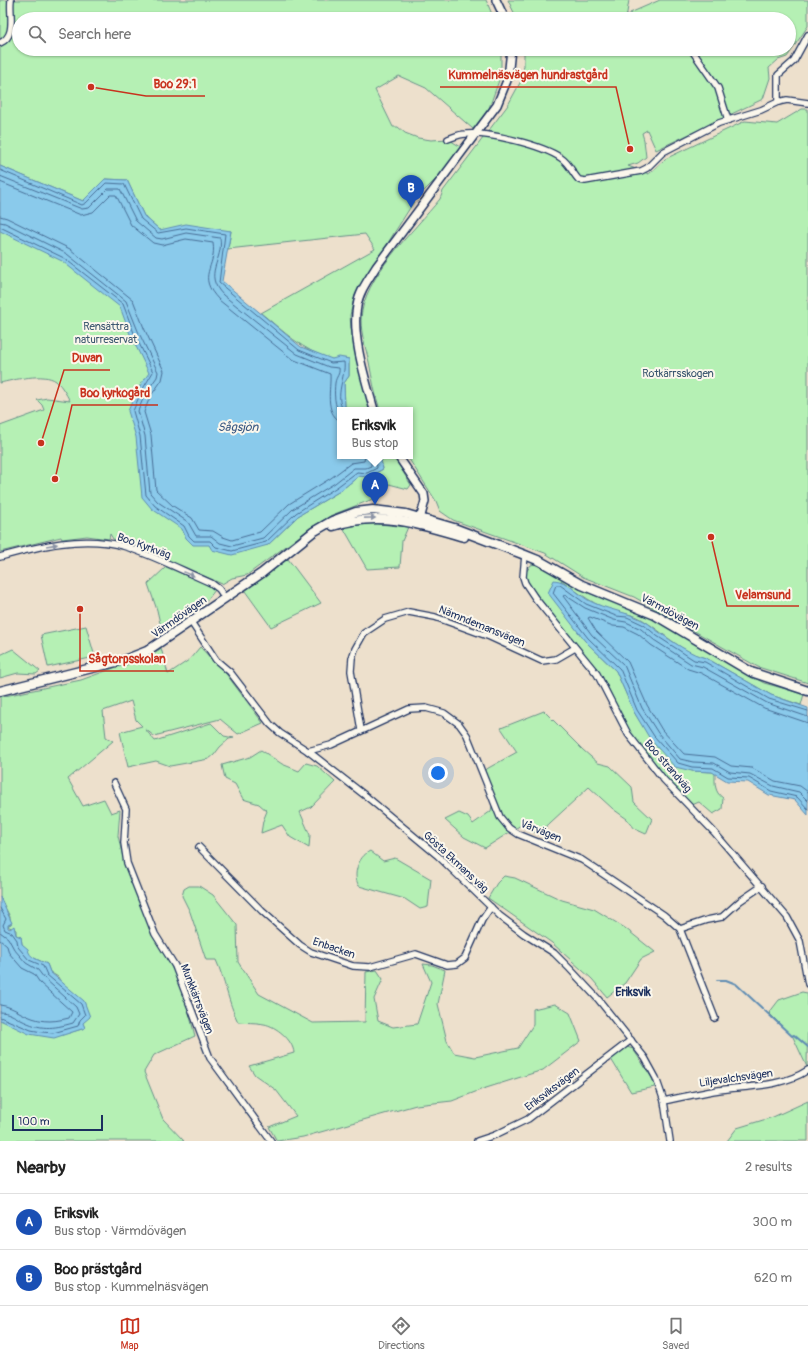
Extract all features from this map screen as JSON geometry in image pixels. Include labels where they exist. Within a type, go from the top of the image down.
[{"type":"main road","name":"Värmdövägen","points":[[0,691],[138,655],[155,647],[225,598],[307,538],[312,532],[332,521],[356,512],[385,510],[523,554],[540,561],[582,585],[655,614],[752,672],[808,690]]},
{"type":"street","points":[[0,43],[5,41],[10,33],[11,0]]},
{"type":"street","points":[[496,0],[502,12]]},
{"type":"street","points":[[778,102],[778,75],[794,61],[808,35]]},
{"type":"street","points":[[373,407],[356,328],[357,306],[360,296],[376,267],[476,135],[496,105],[504,89],[510,65],[511,56]]},
{"type":"street","points":[[696,56],[718,88],[728,120]]},
{"type":"street","points":[[448,139],[461,134],[510,139],[547,151],[566,162],[579,180],[585,182],[641,171],[647,168],[663,152],[728,120],[756,112],[778,102],[788,100],[808,103]]},
{"type":"street","points":[[400,459],[424,494],[425,501],[420,522]]},
{"type":"street","name":"Boo Kyrkväg","points":[[0,557],[13,553],[67,543],[89,541],[107,543],[135,550],[211,583],[219,589],[225,598]]},
{"type":"street","name":"Boo strandväg","points":[[523,554],[523,577],[525,583],[596,674],[628,734],[664,780],[762,886],[787,917],[800,941],[808,984]]},
{"type":"street","name":"Nämndemansvägen","points":[[361,730],[351,671],[355,649],[364,633],[392,616],[409,612],[435,616],[490,637],[542,661],[556,659],[575,648]]},
{"type":"street","name":"Gösta Ekmans väg","points":[[191,622],[216,660],[230,672],[270,724],[280,733],[308,751],[438,856],[491,908],[524,934],[554,953],[598,999],[639,1048],[652,1069],[664,1101],[670,1141]]},
{"type":"street","name":"Vårvägen","points":[[308,751],[331,745],[397,714],[418,708],[436,710],[451,717],[467,735],[500,817],[509,828],[530,839],[582,860],[664,916],[680,929],[715,1018]]},
{"type":"street","name":"Munkkärrsvägen","points":[[114,783],[126,809],[124,843],[127,863],[155,934],[175,966],[208,1055],[271,1141]]},
{"type":"street","name":"Enbacken","points":[[199,847],[262,911],[300,945],[311,952],[354,966],[370,967],[416,954],[447,965],[457,964],[465,958],[482,920],[491,908]]},
{"type":"street","points":[[680,929],[707,920],[722,918],[740,901],[762,886]]},
{"type":"street","name":"Eriksviksvägen","points":[[477,1141],[496,1138],[528,1119],[631,1040]]},
{"type":"street","name":"Liljevalchsvägen","points":[[664,1101],[707,1092],[777,1083],[795,1077],[808,1070]]},
{"type":"green space","points":[[0,0],[486,0],[491,12],[12,12],[12,56],[501,56],[501,75],[489,108],[473,129],[426,88],[399,76],[375,90],[393,127],[398,127],[405,133],[418,138],[431,140],[448,139],[461,147],[440,175],[415,200],[355,295],[350,315],[351,329],[369,407],[345,407],[344,383],[349,376],[349,359],[331,359],[311,351],[294,340],[261,313],[375,249],[365,234],[228,249],[231,231],[160,230],[144,216],[127,180],[105,179],[83,201],[0,166]]},
{"type":"green space","points":[[508,0],[629,0],[627,12],[514,12]]},
{"type":"green space","points":[[660,0],[808,0],[808,26],[796,44],[796,12],[632,12]]},
{"type":"green space","name":"Rotkärrsskogen","points":[[524,56],[788,56],[778,60],[769,68],[770,78],[763,99],[656,150],[647,130],[642,133],[646,157],[638,163],[628,166],[649,174],[665,159],[745,121],[777,124],[802,109],[808,109],[808,683],[758,667],[634,597],[583,577],[545,553],[453,520],[440,511],[436,501],[409,459],[413,459],[413,407],[379,407],[364,341],[361,320],[364,304],[370,288],[391,256],[440,199],[443,191],[508,105],[521,81]]},
{"type":"green space","name":"Rensättra naturreservat","points":[[0,202],[117,254],[209,545],[268,545],[298,516],[340,491],[359,476],[368,477],[383,469],[381,459],[395,459],[411,485],[408,489],[389,484],[382,497],[332,515],[312,527],[247,575],[232,578],[222,584],[137,547],[113,539],[110,534],[109,539],[87,536],[62,539],[61,537],[0,552],[0,426],[44,410],[42,405],[37,400],[47,398],[70,401],[60,385],[51,378],[36,377],[0,383]]},
{"type":"green space","points":[[360,522],[408,527],[402,541],[400,567],[367,569],[344,529],[349,525]]},
{"type":"green space","points":[[288,559],[321,603],[271,627],[245,591]]},
{"type":"green space","points":[[535,564],[594,595],[654,618],[731,665],[764,683],[804,694],[801,705],[771,695],[706,658],[698,656],[682,648],[639,618],[602,607],[561,580],[585,641],[616,671],[634,712],[651,739],[664,752],[692,771],[715,773],[715,784],[718,793],[723,798],[722,809],[713,814],[699,802],[692,805],[665,777],[631,734],[602,676],[527,582],[526,572],[531,565]]},
{"type":"green space","points":[[166,567],[209,585],[215,590],[205,603],[162,632],[157,610],[148,584]]},
{"type":"green space","points":[[86,626],[95,657],[48,667],[41,635]]},
{"type":"green space","points":[[200,647],[227,675],[263,723],[238,734],[220,719],[154,736],[145,729],[155,741],[211,723],[224,736],[234,738],[229,739],[209,759],[170,766],[156,761],[128,767],[120,732],[142,726],[136,720],[131,701],[103,711],[106,737],[113,741],[68,779],[83,806],[104,799],[111,813],[120,810],[118,836],[125,866],[152,932],[177,977],[186,1001],[195,1036],[154,1055],[144,1072],[163,1119],[184,1141],[0,1141],[0,1020],[62,1035],[85,1028],[58,977],[50,972],[47,964],[32,957],[28,953],[22,944],[21,937],[16,935],[16,930],[7,926],[11,924],[10,917],[0,897],[0,697],[81,680],[155,653],[161,648],[168,674],[189,660]]},
{"type":"green space","points":[[13,649],[40,671],[36,674],[18,673],[0,678],[0,655]]},
{"type":"green space","points":[[544,711],[598,763],[610,766],[632,787],[634,802],[652,819],[646,834],[635,829],[627,819],[613,809],[589,787],[538,834],[521,825],[485,848],[464,837],[445,820],[459,813],[468,817],[473,824],[491,811],[494,796],[483,771],[517,752],[501,728]]},
{"type":"green space","points":[[261,750],[282,764],[299,771],[306,763],[317,766],[335,782],[311,807],[300,812],[310,835],[309,848],[290,837],[282,825],[261,833],[263,821],[267,811],[259,804],[243,799],[235,784],[225,779],[222,765],[250,757]]},
{"type":"green space","points":[[370,851],[383,861],[395,858],[431,879],[428,907],[420,909],[405,899],[359,886],[356,877],[357,867],[362,857]]},
{"type":"green space","points":[[504,876],[515,878],[562,900],[594,909],[625,928],[655,952],[641,959],[625,983],[607,997],[592,979],[552,943],[488,898],[497,883]]},
{"type":"green space","points":[[189,886],[199,886],[213,895],[237,925],[238,962],[259,994],[313,1023],[365,1022],[366,972],[377,970],[383,979],[374,999],[378,1021],[393,1027],[417,1024],[431,982],[423,964],[432,965],[445,970],[438,1004],[447,1041],[454,1053],[475,1057],[518,1048],[533,1025],[533,1009],[555,1004],[570,1013],[581,1041],[543,1070],[483,1089],[452,1101],[416,1105],[303,1137],[277,1141],[269,1127],[296,1116],[276,1090],[255,1075],[249,1066],[294,1053],[293,1048],[291,1043],[283,1034],[269,1025],[261,1023],[238,1022],[216,960],[206,960],[190,912],[182,896],[184,889]]},
{"type":"green space","points":[[802,992],[807,993],[808,998],[807,1067],[793,1037],[769,1013],[779,1000]]},
{"type":"green space","points":[[627,1047],[633,1049],[652,1078],[655,1087],[631,1092],[611,1059]]},
{"type":"green space","points":[[808,1101],[808,1141],[727,1141],[737,1128],[773,1117]]},
{"type":"water","name":"Sågsjön","points":[[0,166],[83,201],[105,179],[127,180],[144,216],[160,230],[186,224],[231,231],[222,281],[301,347],[332,359],[339,357],[349,359],[349,376],[344,383],[345,407],[337,407],[337,459],[381,459],[383,469],[368,477],[359,476],[340,491],[298,516],[268,545],[232,555],[212,550],[209,545],[193,545],[186,538],[182,529],[152,509],[142,497],[136,437],[128,411],[137,390],[149,373],[130,334],[120,307],[62,261],[0,231]]},
{"type":"water","points":[[554,580],[568,585],[588,600],[644,621],[669,639],[694,654],[706,658],[771,695],[808,708],[808,815],[795,800],[769,795],[748,782],[727,781],[712,772],[692,771],[675,767],[650,739],[634,712],[616,671],[585,641],[548,593]]},
{"type":"water","points":[[0,897],[12,923],[8,925],[8,928],[10,929],[14,926],[16,935],[21,937],[22,944],[28,949],[30,955],[47,964],[50,972],[84,1001],[90,1017],[83,1023],[85,1028],[54,1038],[29,1034],[0,1020]]},
{"type":"waterway","points":[[717,980],[726,980],[736,984],[792,1036],[794,1035],[808,1047]]},
{"type":"place","name":"Boo 29:1","points":[[91,87]]},
{"type":"place","name":"Kummelnäsvägen hundrastgård","points":[[630,149]]},
{"type":"place","name":"Boo prästgård","points":[[411,208]]},
{"type":"place","name":"Duvan","points":[[41,443]]},
{"type":"place","name":"Boo kyrkogård","points":[[55,479]]},
{"type":"place","name":"Eriksvik","points":[[375,505]]},
{"type":"place","name":"Velamsund","points":[[711,537]]},
{"type":"place","name":"Sågtorpsskolan","points":[[80,609]]},
{"type":"district","name":"Eriksvik","points":[[633,992]]}]
